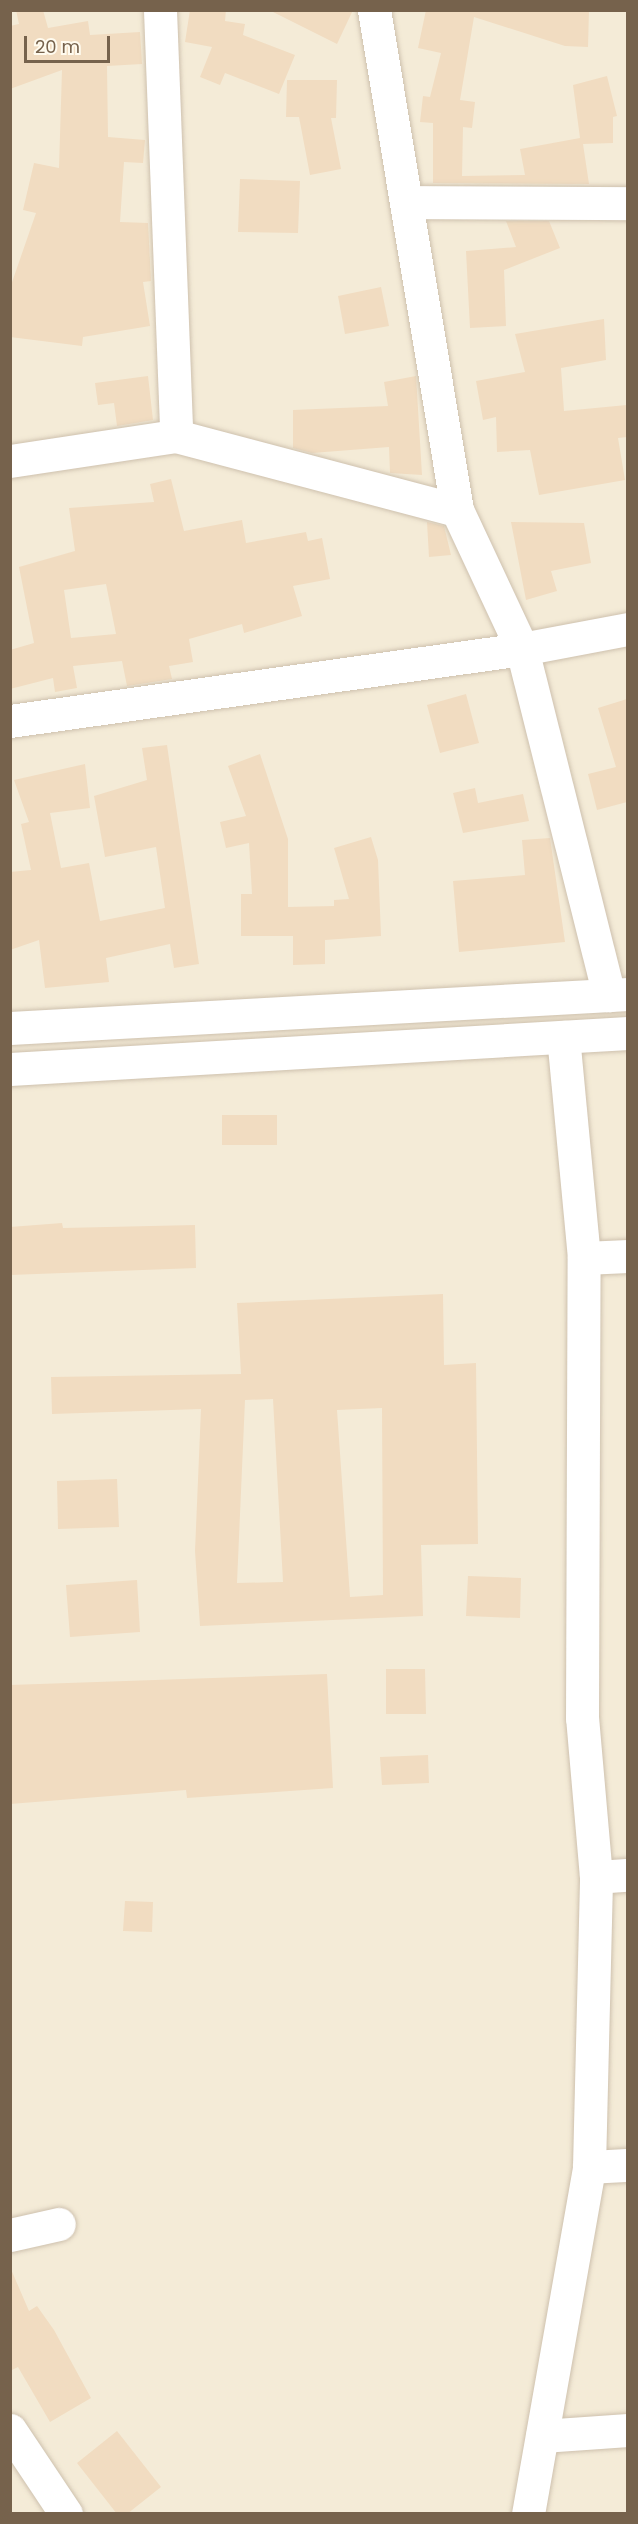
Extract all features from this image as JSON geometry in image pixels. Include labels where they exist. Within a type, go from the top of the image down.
[{"type":"street","points":[[160,10],[176,436]]},
{"type":"street","points":[[10,1028],[618,994],[522,650],[457,510],[409,202],[374,10]]},
{"type":"street","points":[[409,202],[627,203]]},
{"type":"street","points":[[10,461],[176,436],[457,510]]},
{"type":"street","points":[[10,721],[522,650],[627,628]]},
{"type":"street","points":[[10,1069],[627,1033]]},
{"type":"street","points":[[528,2514],[589,2167],[596,1877],[582,1718],[584,1258],[563,1037]]},
{"type":"street","points":[[584,1258],[627,1256]]},
{"type":"street","points":[[596,1877],[627,1875]]},
{"type":"street","points":[[589,2167],[627,2165]]},
{"type":"street","points":[[10,2235],[59,2224]]},
{"type":"street","points":[[10,2430],[66,2514]]},
{"type":"street","points":[[542,2436],[627,2430]]},
{"type":"shaded area","points":[[11,11],[627,11],[627,2513],[11,2514]]},
{"type":"building","points":[[16,10],[43,10],[48,28],[88,21],[90,35],[140,32],[142,64],[107,66],[108,137],[145,140],[143,163],[124,162],[120,222],[148,223],[151,281],[143,282],[150,326],[83,337],[82,346],[10,337],[10,288],[36,213],[23,210],[34,163],[59,168],[62,70],[10,89],[10,26],[19,24]]},
{"type":"building","points":[[190,10],[226,10],[225,21],[245,24],[243,35],[295,55],[279,94],[225,73],[220,85],[200,77],[212,47],[185,42]]},
{"type":"building","points":[[269,10],[353,10],[337,44]]},
{"type":"building","points":[[426,10],[589,10],[588,47],[565,46],[474,17],[460,100],[475,102],[472,128],[463,127],[462,176],[525,175],[520,149],[580,138],[573,85],[607,76],[617,116],[613,117],[613,143],[583,144],[589,184],[433,183],[433,123],[420,122],[423,96],[430,97],[441,53],[418,48]]},
{"type":"building","points":[[287,80],[337,80],[336,118],[331,118],[341,169],[310,175],[299,117],[286,117]]},
{"type":"building","points":[[240,179],[300,181],[298,233],[238,232]]},
{"type":"building","points":[[506,221],[549,221],[560,248],[504,270],[506,326],[470,328],[466,251],[516,247]]},
{"type":"building","points":[[381,287],[389,326],[345,334],[338,296]]},
{"type":"building","points":[[604,319],[606,360],[561,368],[564,411],[627,405],[627,437],[618,438],[625,480],[539,495],[530,450],[497,452],[496,417],[483,420],[476,381],[525,372],[515,334]]},
{"type":"building","points":[[148,376],[153,420],[117,426],[114,403],[98,405],[95,383]]},
{"type":"building","points":[[416,376],[422,475],[390,473],[389,447],[312,453],[293,448],[293,410],[388,406],[384,382]]},
{"type":"building","points":[[171,479],[184,531],[242,520],[246,543],[306,532],[308,541],[322,538],[330,579],[293,586],[302,616],[244,633],[242,624],[189,639],[193,662],[169,666],[172,679],[127,686],[122,661],[73,666],[77,688],[55,692],[53,678],[10,689],[10,650],[34,643],[19,567],[75,551],[69,508],[154,502],[150,484]],"holes":[[[106,584],[116,634],[71,638],[64,590]]]},
{"type":"building","points":[[427,522],[444,526],[451,555],[429,557]]},
{"type":"building","points":[[511,522],[584,523],[591,563],[551,571],[557,591],[526,600]]},
{"type":"building","points":[[466,694],[479,743],[440,753],[427,705]]},
{"type":"building","points":[[627,699],[627,802],[597,810],[588,774],[616,767],[598,708]]},
{"type":"building","points":[[167,745],[199,964],[174,968],[170,944],[106,958],[109,982],[45,988],[39,940],[10,950],[10,872],[31,870],[21,824],[29,822],[14,780],[85,764],[90,808],[50,813],[61,868],[89,863],[100,921],[165,908],[156,847],[105,857],[94,796],[147,780],[142,748]]},
{"type":"building","points":[[260,754],[288,839],[288,907],[334,906],[334,900],[349,899],[334,848],[371,837],[378,860],[381,936],[325,940],[325,964],[293,965],[293,936],[241,936],[241,894],[252,894],[249,843],[226,848],[220,822],[246,816],[228,766]]},
{"type":"building","points":[[475,788],[478,803],[523,794],[529,821],[463,833],[453,793]]},
{"type":"building","points":[[550,838],[565,942],[459,952],[453,881],[525,875],[522,840]]},
{"type":"building","points":[[222,1115],[277,1115],[277,1145],[222,1145]]},
{"type":"building","points":[[62,1223],[63,1228],[195,1225],[196,1268],[10,1275],[10,1227]]},
{"type":"building","points":[[443,1294],[444,1365],[476,1363],[478,1544],[421,1545],[423,1616],[200,1626],[195,1551],[201,1409],[52,1414],[51,1377],[241,1374],[237,1303]],"holes":[[[273,1399],[283,1582],[237,1583],[245,1400]],[[382,1408],[383,1595],[350,1597],[337,1410]]]},
{"type":"building","points":[[117,1479],[119,1527],[58,1529],[57,1481]]},
{"type":"building","points":[[468,1576],[521,1578],[520,1618],[466,1616]]},
{"type":"building","points":[[137,1580],[140,1632],[70,1637],[66,1585]]},
{"type":"building","points":[[386,1669],[425,1669],[426,1714],[386,1714]]},
{"type":"building","points":[[327,1674],[333,1788],[187,1798],[186,1790],[10,1804],[10,1685]]},
{"type":"building","points":[[428,1755],[429,1783],[382,1785],[380,1757]]},
{"type":"building","points":[[125,1901],[153,1902],[152,1932],[123,1931]]},
{"type":"building","points":[[10,2267],[29,2311],[37,2306],[54,2330],[91,2398],[50,2422],[18,2367],[10,2371]]},
{"type":"building","points":[[117,2431],[161,2487],[127,2514],[117,2514],[77,2463]]}]
